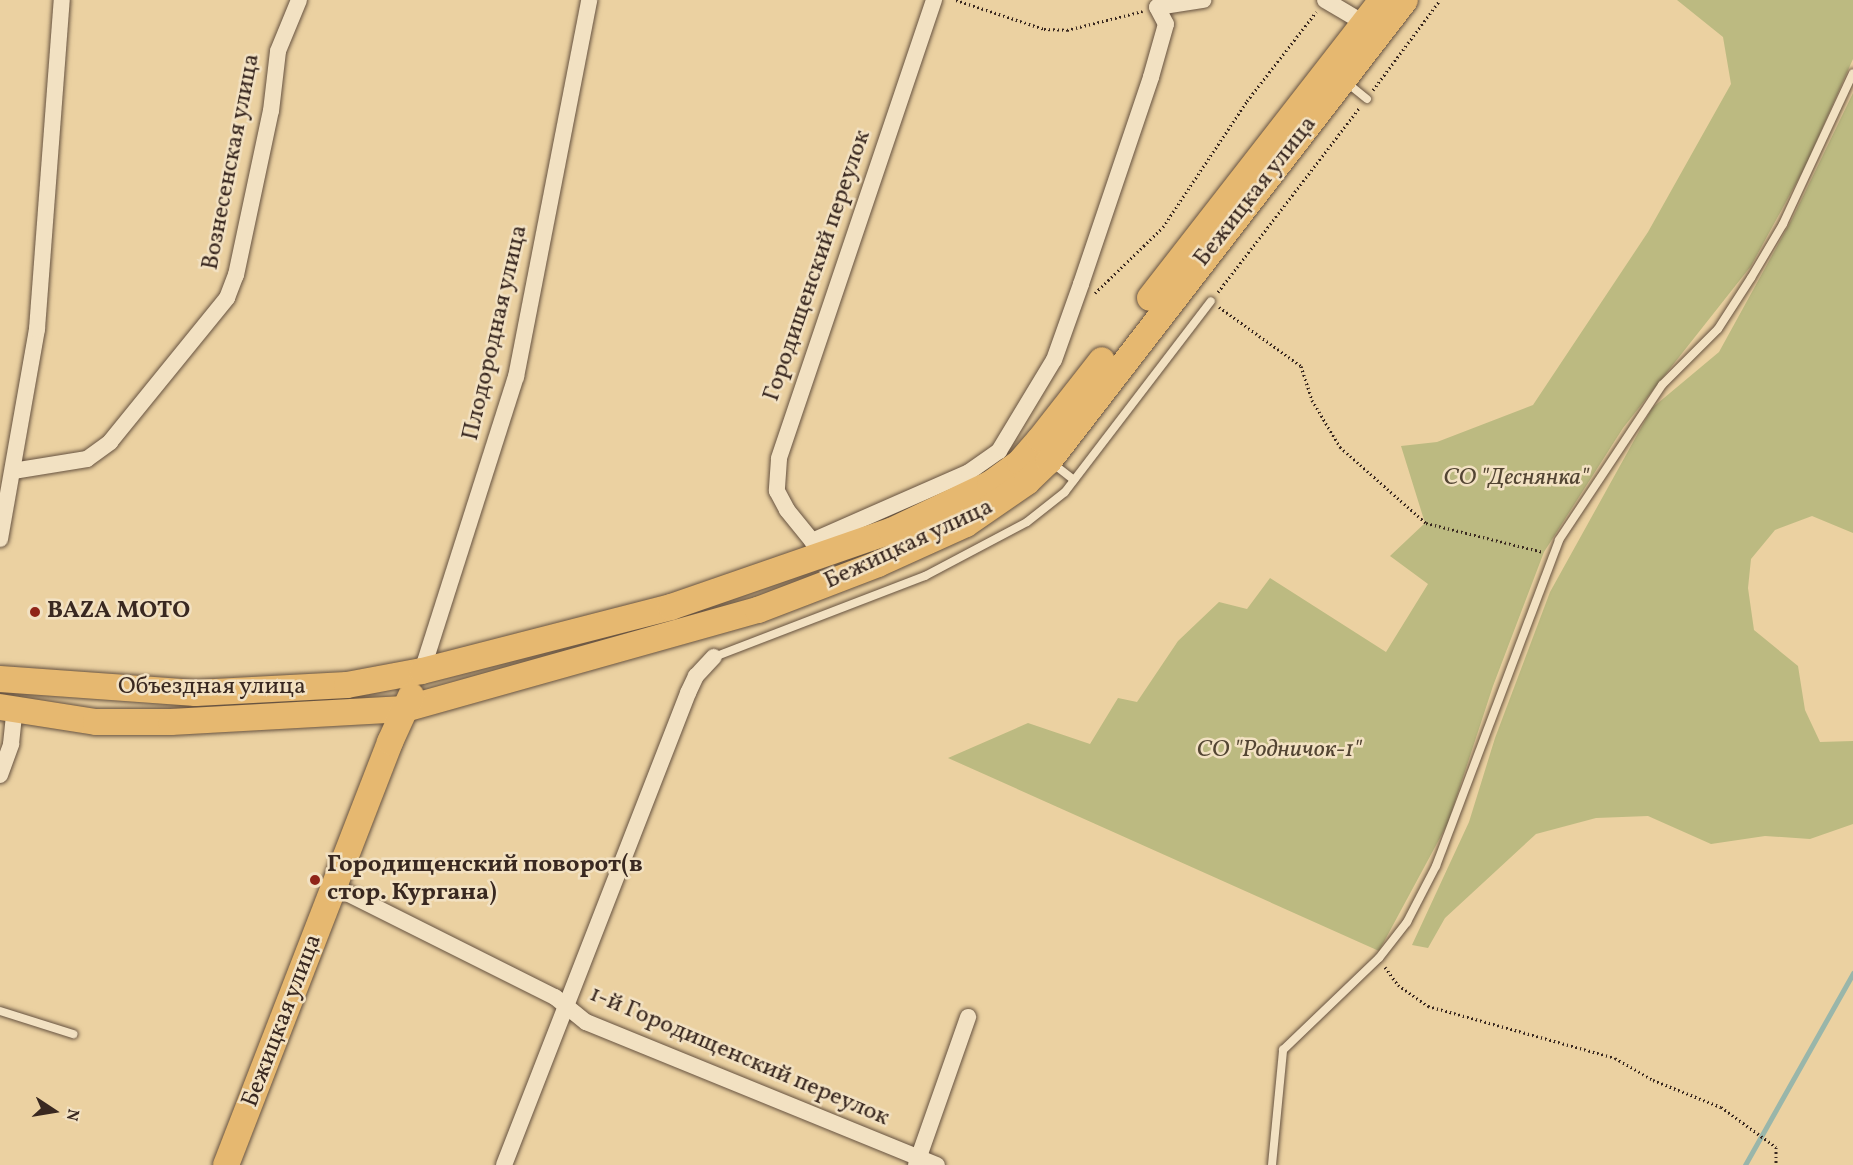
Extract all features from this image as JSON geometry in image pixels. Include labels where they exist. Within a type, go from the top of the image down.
[{"type":"main road","name":"Бежицкая улица","points":[[226,1165],[422,671],[716,592],[891,531],[990,484],[1020,462],[1040,439],[1382,0]]},
{"type":"main road","name":"Бежицкая улица","points":[[405,709],[668,638],[832,583],[966,524],[1028,482],[1049,461],[1405,0]]},
{"type":"main road","name":"Объездная улица","points":[[0,679],[146,691],[243,692],[347,685],[422,671]]},
{"type":"main road","name":"Объездная улица","points":[[7,708],[96,722],[405,709]]},
{"type":"street","points":[[0,539],[37,329],[62,0]]},
{"type":"street","name":"Вознесенская улица","points":[[13,471],[87,459],[110,442],[227,298],[236,275],[271,111],[278,51],[299,0]]},
{"type":"street","name":"Плодородная улица","points":[[422,671],[516,377],[589,0]]},
{"type":"street","name":"Городищенский переулок","points":[[934,0],[779,459],[777,491],[812,541],[969,472],[999,451],[1054,360],[1074,306]]},
{"type":"street","points":[[1074,306],[1151,78],[1166,24],[1154,4],[1203,0]]},
{"type":"street","points":[[1321,5],[1364,23]]},
{"type":"street","points":[[504,1165],[688,693],[696,676],[714,657]]},
{"type":"street","points":[[0,775],[11,744],[7,708]]},
{"type":"street","name":"1-й Городищенский переулок","points":[[335,887],[544,991],[586,1022],[917,1162],[937,1165]]},
{"type":"street","points":[[917,1162],[968,1017]]},
{"type":"lane","points":[[1272,1165],[1280,1111],[1278,1077],[1283,1050],[1379,958],[1407,922],[1436,866],[1551,555],[1662,385],[1718,329],[1751,278],[1783,224],[1853,73]]},
{"type":"lane","points":[[1343,81],[1367,99]]},
{"type":"lane","points":[[714,657],[934,572],[1027,522],[1057,500],[1074,480],[1211,302]]},
{"type":"lane","points":[[1049,461],[1074,480]]},
{"type":"lane","points":[[0,1011],[73,1034]]},
{"type":"path","points":[[956,0],[1044,29],[1067,30],[1154,4]]},
{"type":"path","points":[[1440,0],[1211,302],[1301,366],[1312,400],[1340,447],[1425,523],[1551,555]]},
{"type":"path","points":[[1074,306],[1088,300],[1163,227],[1247,101],[1321,5]]},
{"type":"path","points":[[1379,958],[1398,985],[1428,1006],[1615,1058],[1653,1080],[1721,1107],[1776,1148],[1776,1165]]},
{"type":"green space","name":"СО \"Родничок-1\"","points":[[1677,0],[1853,0],[1853,59],[1805,167],[1751,266],[1623,428],[1544,552],[1493,686],[1448,823],[1379,951],[948,758],[1028,723],[1090,744],[1118,698],[1137,702],[1178,641],[1219,602],[1247,609],[1270,578],[1386,652],[1428,584],[1390,556],[1425,523],[1401,446],[1437,442],[1533,405],[1648,232],[1731,84],[1723,37]]},
{"type":"green space","points":[[1853,93],[1853,533],[1812,516],[1775,530],[1751,559],[1748,588],[1754,630],[1798,666],[1805,710],[1820,742],[1853,741],[1853,824],[1810,839],[1765,836],[1711,844],[1648,816],[1596,818],[1536,834],[1445,918],[1428,948],[1412,945],[1469,822],[1495,738],[1550,592],[1652,408],[1719,352],[1792,219]]},
{"type":"waterway","points":[[1745,1165],[1853,973]]},
{"type":"place","name":"BAZA MOTO","points":[[35,612]]},
{"type":"place","name":"Городищенский поворот(в стор. Кургана)","points":[[315,880]]},
{"type":"park label","name":"СО \"Деснянка\"","points":[[1516,479]]}]
